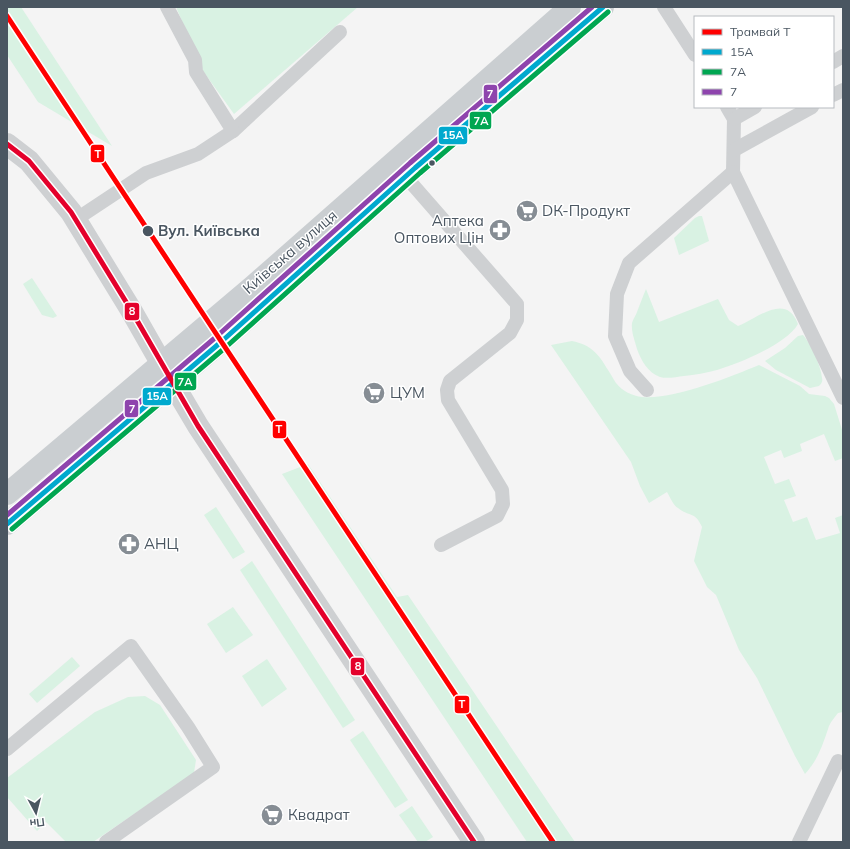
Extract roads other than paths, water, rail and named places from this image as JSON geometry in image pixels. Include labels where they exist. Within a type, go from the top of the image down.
[{"type":"main road","name":"Київська вулиця","points":[[7,494],[252,286],[570,7]]},
{"type":"main road","name":"Київська вулиця","points":[[7,524],[226,337],[524,73],[603,7]]},
{"type":"street","points":[[7,144],[29,160],[76,220],[203,433],[474,842]]},
{"type":"lane","points":[[167,7],[195,60],[196,72],[232,131]]},
{"type":"lane","points":[[664,7],[694,53]]},
{"type":"lane","points":[[76,220],[146,173],[198,154],[232,131],[340,32]]},
{"type":"lane","points":[[834,61],[843,56]]},
{"type":"lane","points":[[834,94],[843,90]]},
{"type":"lane","points":[[751,108],[731,113],[734,150],[733,172],[843,398]]},
{"type":"lane","points":[[734,150],[810,108]]},
{"type":"lane","points":[[648,390],[630,371],[615,336],[617,294],[629,263],[733,172]]},
{"type":"lane","points":[[406,177],[517,304],[517,320],[510,333],[450,381],[447,390],[448,400],[502,490],[503,504],[497,516],[442,545]]},
{"type":"lane","points":[[7,749],[132,646],[188,727],[213,767],[106,842]]},
{"type":"lane","points":[[799,842],[838,761]]},
{"type":"tram line","name":"Т","points":[[7,16],[553,842]]},
{"type":"place","name":"DК-Продукт","points":[[527,211]]},
{"type":"place","name":"Аптека Оптових Цін","points":[[500,230]]},
{"type":"place","name":"Вул. Київська","points":[[148,231]]},
{"type":"place","name":"ЦУМ","points":[[374,393]]},
{"type":"place","name":"АНЦ","points":[[129,544]]},
{"type":"place","name":"Квадрат","points":[[272,815]]}]
